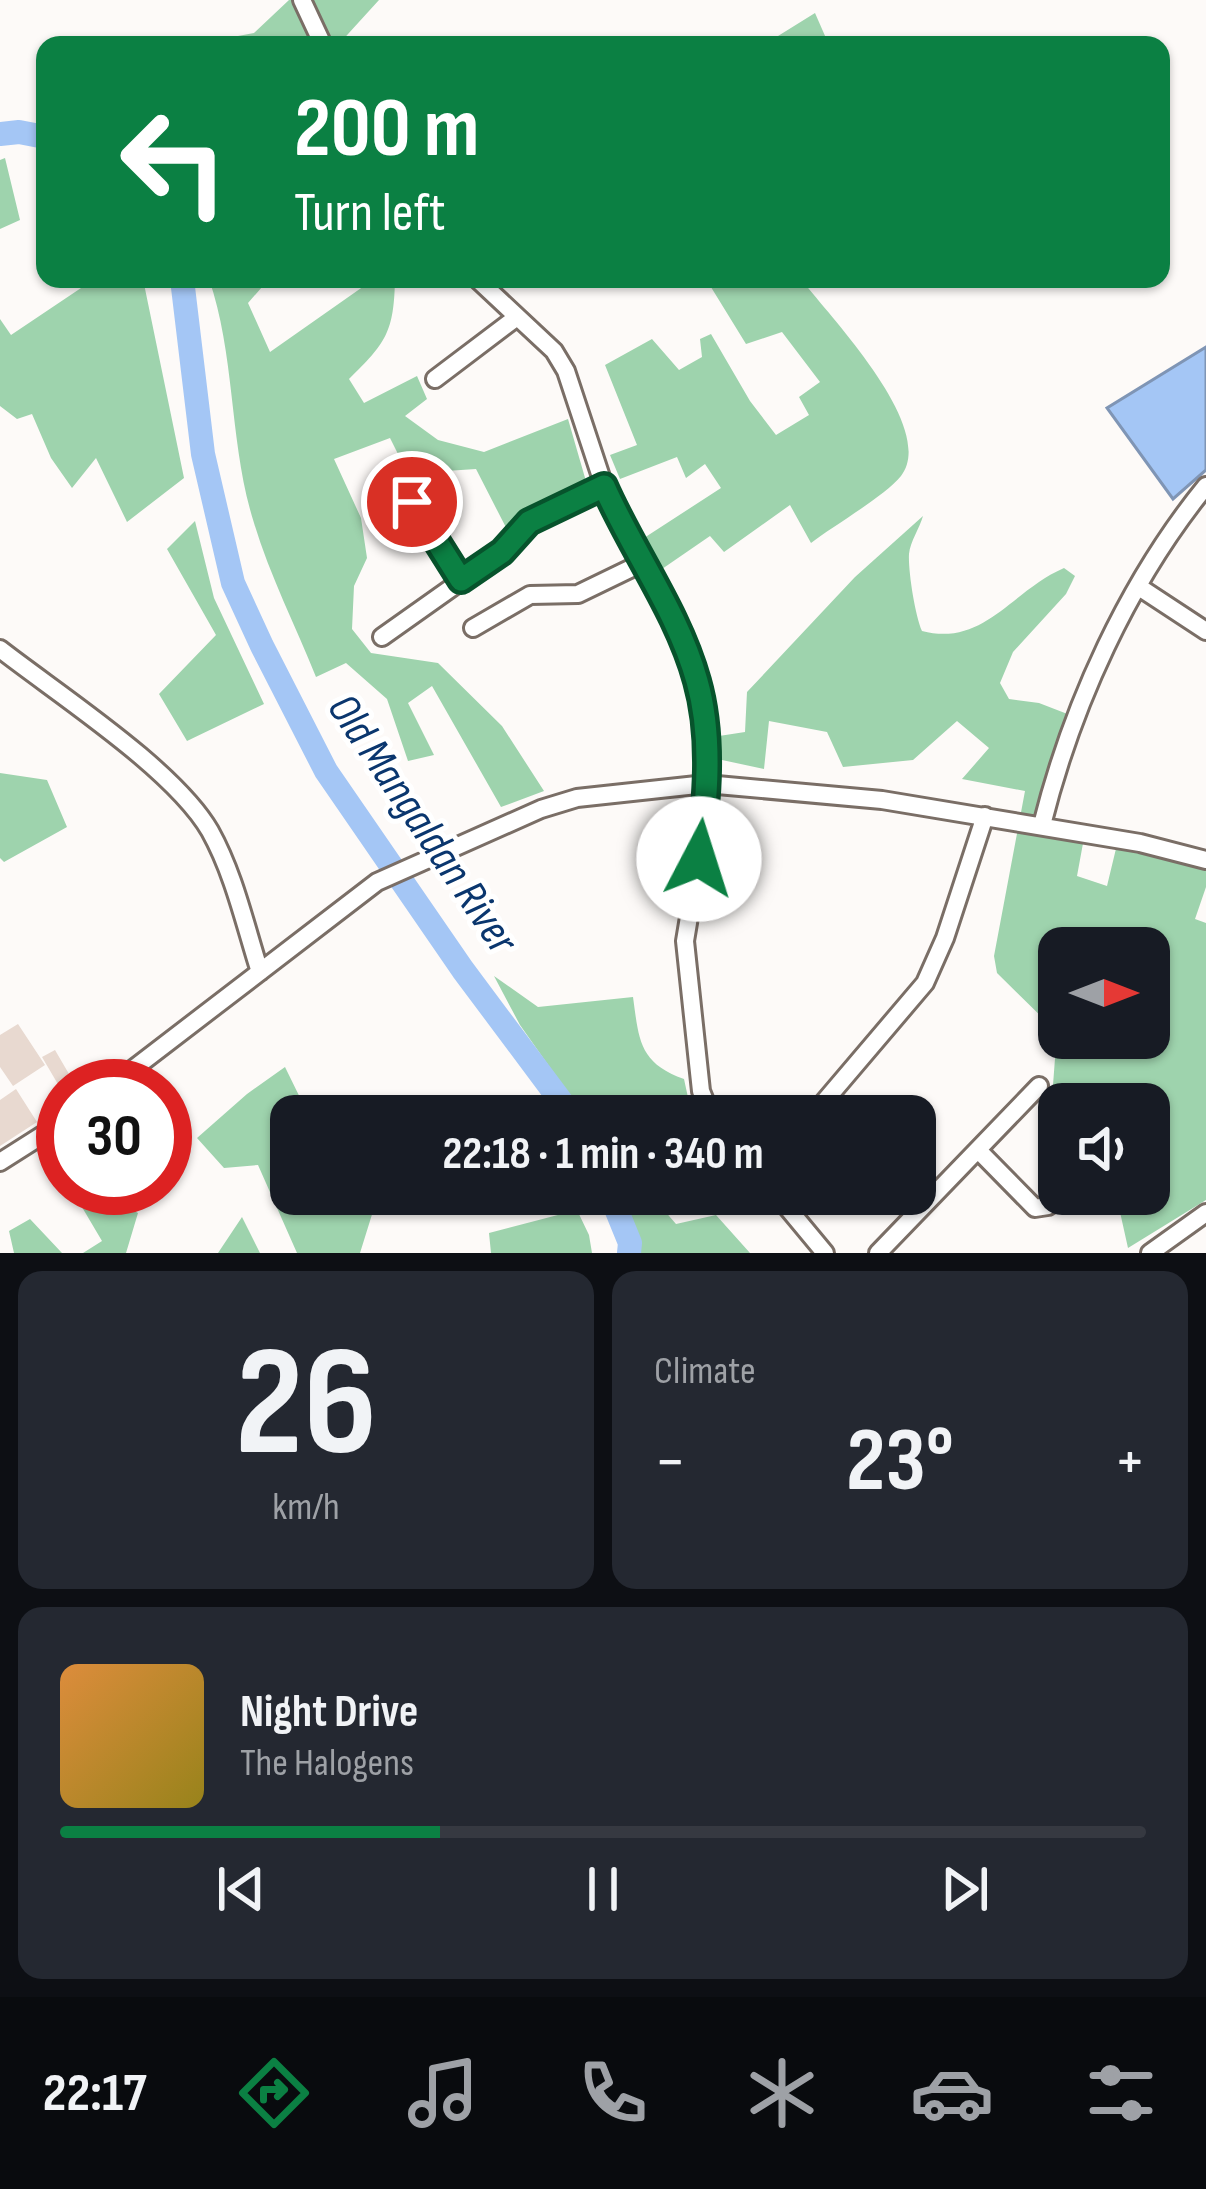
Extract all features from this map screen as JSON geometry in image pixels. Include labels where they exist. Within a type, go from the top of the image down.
[{"type":"street","points":[[302,0],[319,36]]},
{"type":"street","points":[[486,288],[554,351],[566,370],[604,486],[674,621],[698,681],[704,711],[706,784],[699,859],[685,928],[703,1095]]},
{"type":"street","points":[[434,379],[517,317]]},
{"type":"street","points":[[382,637],[502,552],[529,522],[604,486]]},
{"type":"street","points":[[1042,825],[1071,727],[1139,586],[1206,486]]},
{"type":"street","points":[[412,502],[461,580]]},
{"type":"street","points":[[473,628],[530,595],[578,594],[642,563]]},
{"type":"street","points":[[1139,586],[1206,631]]},
{"type":"street","points":[[0,649],[153,768],[190,803],[220,850],[260,971]]},
{"type":"street","points":[[146,1059],[377,882],[577,798],[706,784],[882,800],[1042,825],[1206,860]]},
{"type":"street","points":[[830,1095],[925,983],[986,816]]},
{"type":"street","points":[[878,1253],[1038,1087]]},
{"type":"street","points":[[0,1162],[36,1139]]},
{"type":"street","points":[[979,1151],[1038,1208]]},
{"type":"street","points":[[1150,1253],[1206,1213]]},
{"type":"street","points":[[793,1215],[825,1253]]},
{"type":"green space","points":[[289,0],[379,0],[346,36],[238,36],[254,33]]},
{"type":"green space","points":[[815,13],[825,36],[778,36]]},
{"type":"green space","points":[[5,158],[20,220],[0,229],[0,160]]},
{"type":"green space","points":[[81,288],[145,288],[184,478],[127,522],[96,458],[72,488],[51,458],[32,414],[17,419],[0,406],[0,319],[11,335]]},
{"type":"green space","points":[[212,288],[261,288],[248,303],[270,352],[361,288],[394,288],[386,335],[349,379],[364,403],[417,376],[427,399],[405,416],[438,440],[484,452],[568,419],[592,502],[517,549],[476,469],[446,471],[422,481],[390,438],[334,459],[361,518],[367,558],[354,586],[352,629],[371,653],[438,663],[502,726],[544,791],[501,807],[432,686],[408,703],[434,755],[408,761],[387,699],[346,663],[316,677],[275,582],[246,493]]},
{"type":"green space","points":[[712,288],[808,288],[855,345],[893,403],[909,455],[901,476],[811,543],[790,505],[724,552],[710,536],[646,580],[627,549],[721,488],[705,464],[686,478],[677,457],[620,479],[610,455],[637,445],[605,365],[652,339],[679,370],[702,357],[700,339],[711,334],[776,435],[809,415],[799,397],[820,382],[782,332],[746,344]]},
{"type":"green space","points":[[923,516],[909,554],[922,631],[963,631],[1064,568],[1075,576],[1066,594],[1013,652],[1000,683],[1009,699],[1039,703],[1083,720],[1048,820],[1086,827],[1077,876],[1107,886],[1120,832],[1206,853],[1206,887],[1195,919],[1206,923],[1206,1200],[1128,1248],[1121,1215],[1170,1215],[1170,1083],[1053,1083],[1055,1059],[1170,1059],[1170,927],[1038,927],[1038,1013],[997,973],[994,956],[1025,791],[962,779],[989,748],[957,721],[913,760],[843,767],[827,732],[769,721],[764,769],[722,760],[719,736],[745,732],[747,692],[855,577]]},
{"type":"green space","points":[[195,521],[214,598],[264,704],[187,741],[159,694],[216,635],[167,549]]},
{"type":"green space","points":[[0,773],[47,780],[67,827],[4,862],[0,858]]},
{"type":"green space","points":[[494,976],[538,1007],[633,997],[644,1048],[658,1065],[684,1079],[687,1095],[569,1095],[520,1025]]},
{"type":"green space","points":[[285,1067],[299,1095],[270,1095],[270,1192],[258,1165],[224,1168],[197,1138]]},
{"type":"green space","points":[[87,1215],[137,1215],[126,1253],[83,1253],[102,1241]]},
{"type":"green space","points":[[280,1215],[372,1215],[360,1253],[297,1253]]},
{"type":"green space","points":[[558,1215],[579,1215],[592,1253],[491,1253],[489,1233]]},
{"type":"green space","points":[[630,1215],[668,1215],[676,1224],[716,1215],[750,1253],[636,1253]]},
{"type":"green space","points":[[242,1217],[260,1253],[218,1253]]},
{"type":"green space","points":[[30,1219],[62,1253],[14,1253],[9,1231]]},
{"type":"water","points":[[1206,347],[1206,470],[1173,499],[1107,408]]},
{"type":"building","points":[[18,1024],[41,1059],[36,1059],[36,1071],[13,1086],[0,1067],[0,1035]]},
{"type":"building","points":[[55,1050],[60,1059],[43,1059]]},
{"type":"building","points":[[16,1089],[36,1123],[0,1146],[0,1100]]},
{"type":"waterway","name":"Old Mangaldan River","points":[[0,134],[36,135]]},
{"type":"waterway","name":"Old Mangaldan River","points":[[183,288],[203,454],[233,583],[262,646],[326,771],[463,970],[556,1095]]},
{"type":"waterway","name":"Old Mangaldan River","points":[[619,1215],[630,1243],[629,1253]]},
{"type":"route","points":[[412,502],[461,580],[502,552],[518,530],[538,516],[604,486],[674,621],[698,681],[706,735],[699,859]]}]
